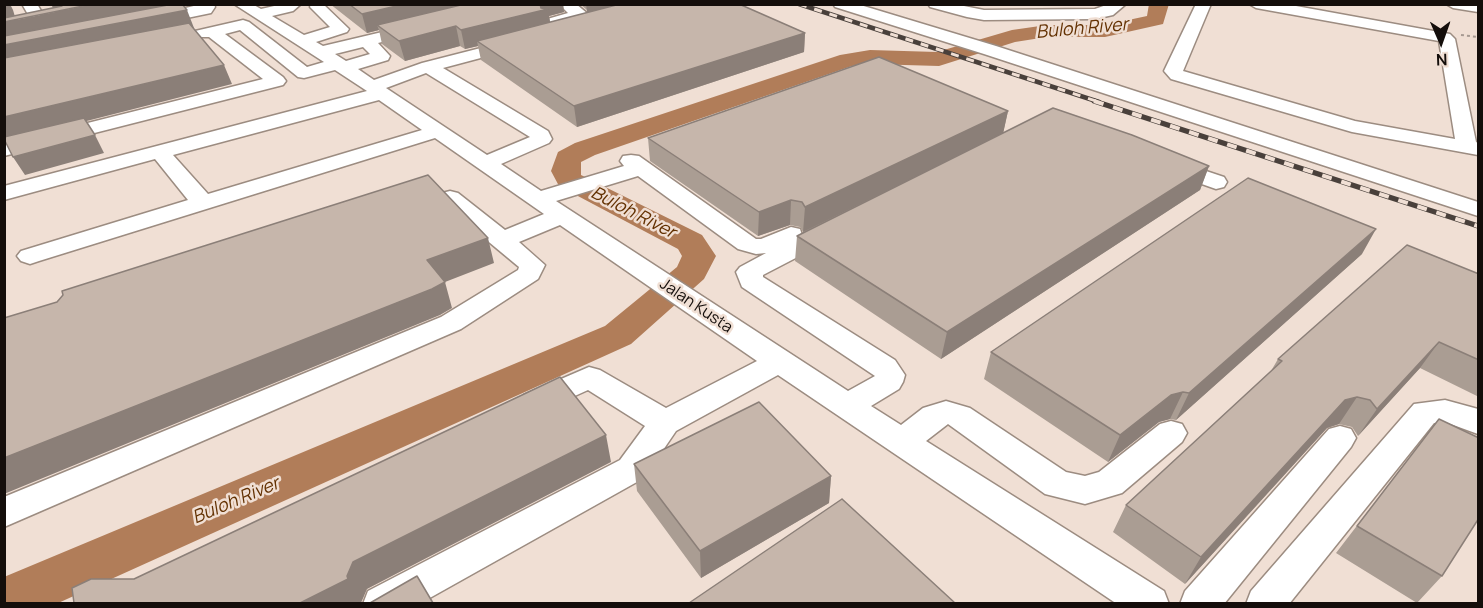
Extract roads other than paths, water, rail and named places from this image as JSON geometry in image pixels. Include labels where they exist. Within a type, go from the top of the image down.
[{"type":"street","points":[[29,4],[47,22],[51,43]]},
{"type":"street","points":[[204,4],[208,8],[137,26],[288,8],[294,4]]},
{"type":"street","points":[[466,41],[483,40],[580,14],[566,4]]},
{"type":"street","points":[[840,4],[990,50],[1479,209]]},
{"type":"street","points":[[935,4],[966,13],[984,15],[1095,14],[1108,12],[1119,4]]},
{"type":"street","points":[[1204,4],[1173,71],[1177,75],[1352,126],[1472,147],[1447,39],[1281,6],[1256,4]]},
{"type":"street","points":[[1453,4],[1479,8]]},
{"type":"street","points":[[310,45],[341,29],[317,7]]},
{"type":"street","points":[[189,36],[213,32],[249,11]]},
{"type":"street","points":[[249,11],[276,52],[304,73]]},
{"type":"street","name":"Jalan Kusta","points":[[249,11],[310,45],[487,163],[554,202],[622,258],[1150,603]]},
{"type":"street","points":[[23,27],[47,22]]},
{"type":"street","points":[[4,193],[160,152],[376,90],[428,67],[588,25]]},
{"type":"street","points":[[250,60],[310,45],[366,41],[429,26]]},
{"type":"street","points":[[213,32],[277,81]]},
{"type":"street","points":[[4,150],[304,73],[382,56],[366,41]]},
{"type":"street","points":[[428,67],[541,135],[542,139],[538,143],[487,163]]},
{"type":"street","points":[[30,256],[438,131]]},
{"type":"street","points":[[160,152],[202,202]]},
{"type":"street","points":[[1359,153],[1355,158],[1366,164],[1479,197]]},
{"type":"street","points":[[1151,158],[1216,182]]},
{"type":"street","points":[[502,240],[554,202],[636,164],[747,244],[756,247],[766,246],[846,215],[749,272],[751,281],[885,368],[890,375],[888,382],[847,406]]},
{"type":"street","points":[[4,513],[451,323],[529,274],[532,265],[450,198]]},
{"type":"street","points":[[382,603],[633,469],[665,423],[779,362]]},
{"type":"street","points":[[503,418],[589,377],[665,423]]},
{"type":"street","points":[[1265,603],[1425,412],[1445,411],[1479,422]]},
{"type":"street","points":[[903,442],[934,416],[946,412],[959,416],[1057,484],[1085,490],[1110,483],[1172,432]]},
{"type":"street","points":[[1200,603],[1340,438]]},
{"type":"waterway","name":"Buloh River","points":[[4,602],[618,335],[692,272],[699,256],[690,242],[569,180],[565,171],[568,158],[585,149],[848,60],[870,57],[939,59],[1012,36],[1047,31],[1105,31],[1156,20],[1159,4]]},
{"type":"railway","points":[[799,4],[1099,102]]},
{"type":"railway","points":[[1094,101],[1478,226]]}]
